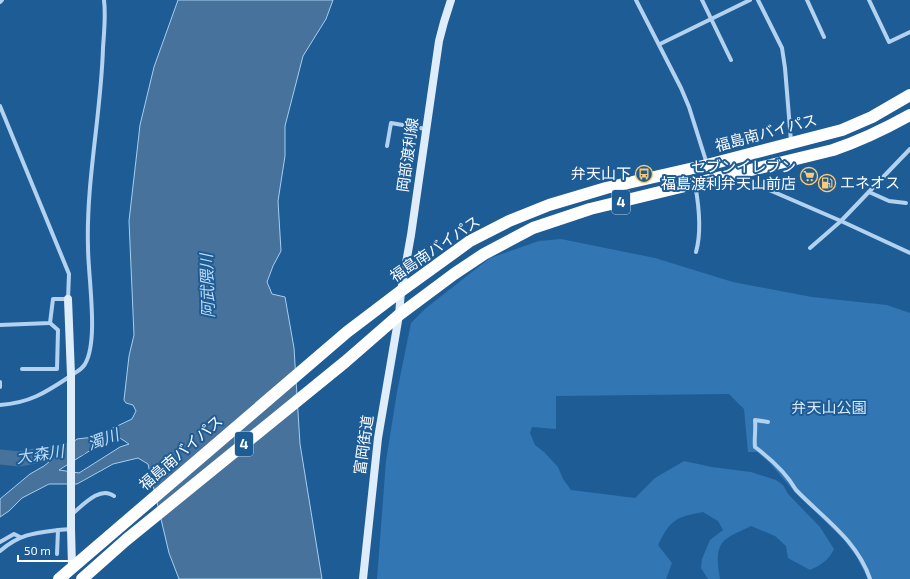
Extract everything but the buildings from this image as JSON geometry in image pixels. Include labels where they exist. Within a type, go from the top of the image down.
[{"type":"highway","name":"福島南バイパス","points":[[75,573],[123,524],[347,332],[401,291],[470,242],[509,221],[549,205],[606,188],[707,165],[842,130],[872,116],[910,95]]},
{"type":"highway","name":"福島南バイパス","points":[[59,579],[75,573],[126,540],[361,348],[398,315],[484,254],[533,228],[590,209],[833,150],[857,142],[910,115]]},
{"type":"street","points":[[0,405],[15,404],[33,398],[52,388],[84,366],[90,354],[92,319],[88,246],[88,209],[103,68],[104,0]]},
{"type":"street","name":"岡部渡利線","points":[[398,315],[439,41],[451,0]]},
{"type":"street","points":[[636,0],[660,44],[681,88],[689,107],[707,165]]},
{"type":"street","points":[[702,0],[731,60]]},
{"type":"street","points":[[660,44],[750,0]]},
{"type":"street","points":[[758,0],[782,48],[791,144]]},
{"type":"street","points":[[807,0],[824,37]]},
{"type":"street","points":[[869,0],[889,42],[910,32]]},
{"type":"street","points":[[0,106],[69,274],[68,299],[71,375],[71,529],[75,573]]},
{"type":"street","points":[[387,146],[391,124],[426,129]]},
{"type":"street","points":[[810,248],[842,221],[910,149]]},
{"type":"street","points":[[745,172],[753,183],[842,221],[910,253]]},
{"type":"street","points":[[695,184],[699,204],[698,242],[696,252]]},
{"type":"street","points":[[869,192],[889,200],[906,203]]},
{"type":"street","points":[[50,323],[53,299],[68,299]]},
{"type":"street","name":"富岡街道","points":[[363,579],[378,438],[398,315]]},
{"type":"street","points":[[0,325],[50,323],[58,330],[57,369],[22,369]]},
{"type":"street","points":[[0,382],[0,387]]},
{"type":"street","points":[[768,422],[755,420],[755,447],[771,460],[791,482],[796,490],[843,534],[855,550],[870,579]]},
{"type":"street","points":[[71,515],[93,497],[106,492],[114,496]]},
{"type":"street","points":[[0,551],[20,538],[30,534],[71,529]]},
{"type":"street","points":[[57,554],[58,530]]},
{"type":"street","points":[[0,542],[14,534],[20,538]]},
{"type":"green space","name":"弁天山公園","points":[[561,239],[655,258],[733,282],[812,297],[887,305],[910,313],[910,579],[868,579],[856,556],[844,540],[793,490],[769,462],[757,452],[748,452],[744,409],[729,394],[556,396],[556,429],[532,427],[530,433],[535,445],[558,467],[563,479],[571,490],[635,498],[655,478],[684,461],[712,467],[751,472],[776,480],[783,485],[788,494],[820,527],[834,549],[827,559],[814,568],[810,570],[788,558],[786,546],[775,536],[751,526],[732,535],[723,542],[720,546],[718,555],[720,579],[708,579],[701,568],[702,559],[710,540],[723,530],[718,521],[703,512],[686,516],[675,521],[671,524],[658,545],[672,563],[666,579],[377,579],[386,461],[397,392],[411,323],[426,308],[490,258],[539,241]]},
{"type":"water","points":[[178,0],[333,0],[326,19],[303,56],[285,126],[285,156],[278,201],[281,251],[267,282],[272,294],[285,297],[294,348],[300,444],[322,579],[179,579],[169,553],[148,464],[138,458],[113,464],[77,484],[49,484],[22,498],[9,511],[0,517],[0,499],[30,474],[44,466],[77,439],[94,437],[132,419],[136,411],[133,405],[126,403],[124,400],[129,356],[134,335],[129,221],[140,125],[154,67]],"holes":[[[120,438],[129,444],[120,447],[79,473],[59,470],[102,443]]]},
{"type":"waterway","name":"大森川","points":[[0,457],[19,459],[80,448]]},
{"type":"place","name":"弁天山下","points":[[644,174]]},
{"type":"place","name":"セブンイレブン 福島渡利弁天山前店","points":[[809,176]]},
{"type":"place","name":"エネオス","points":[[827,183]]},
{"type":"water label","name":"阿武隈川","points":[[207,286]]},
{"type":"water label","name":"濁川","points":[[103,439]]}]
